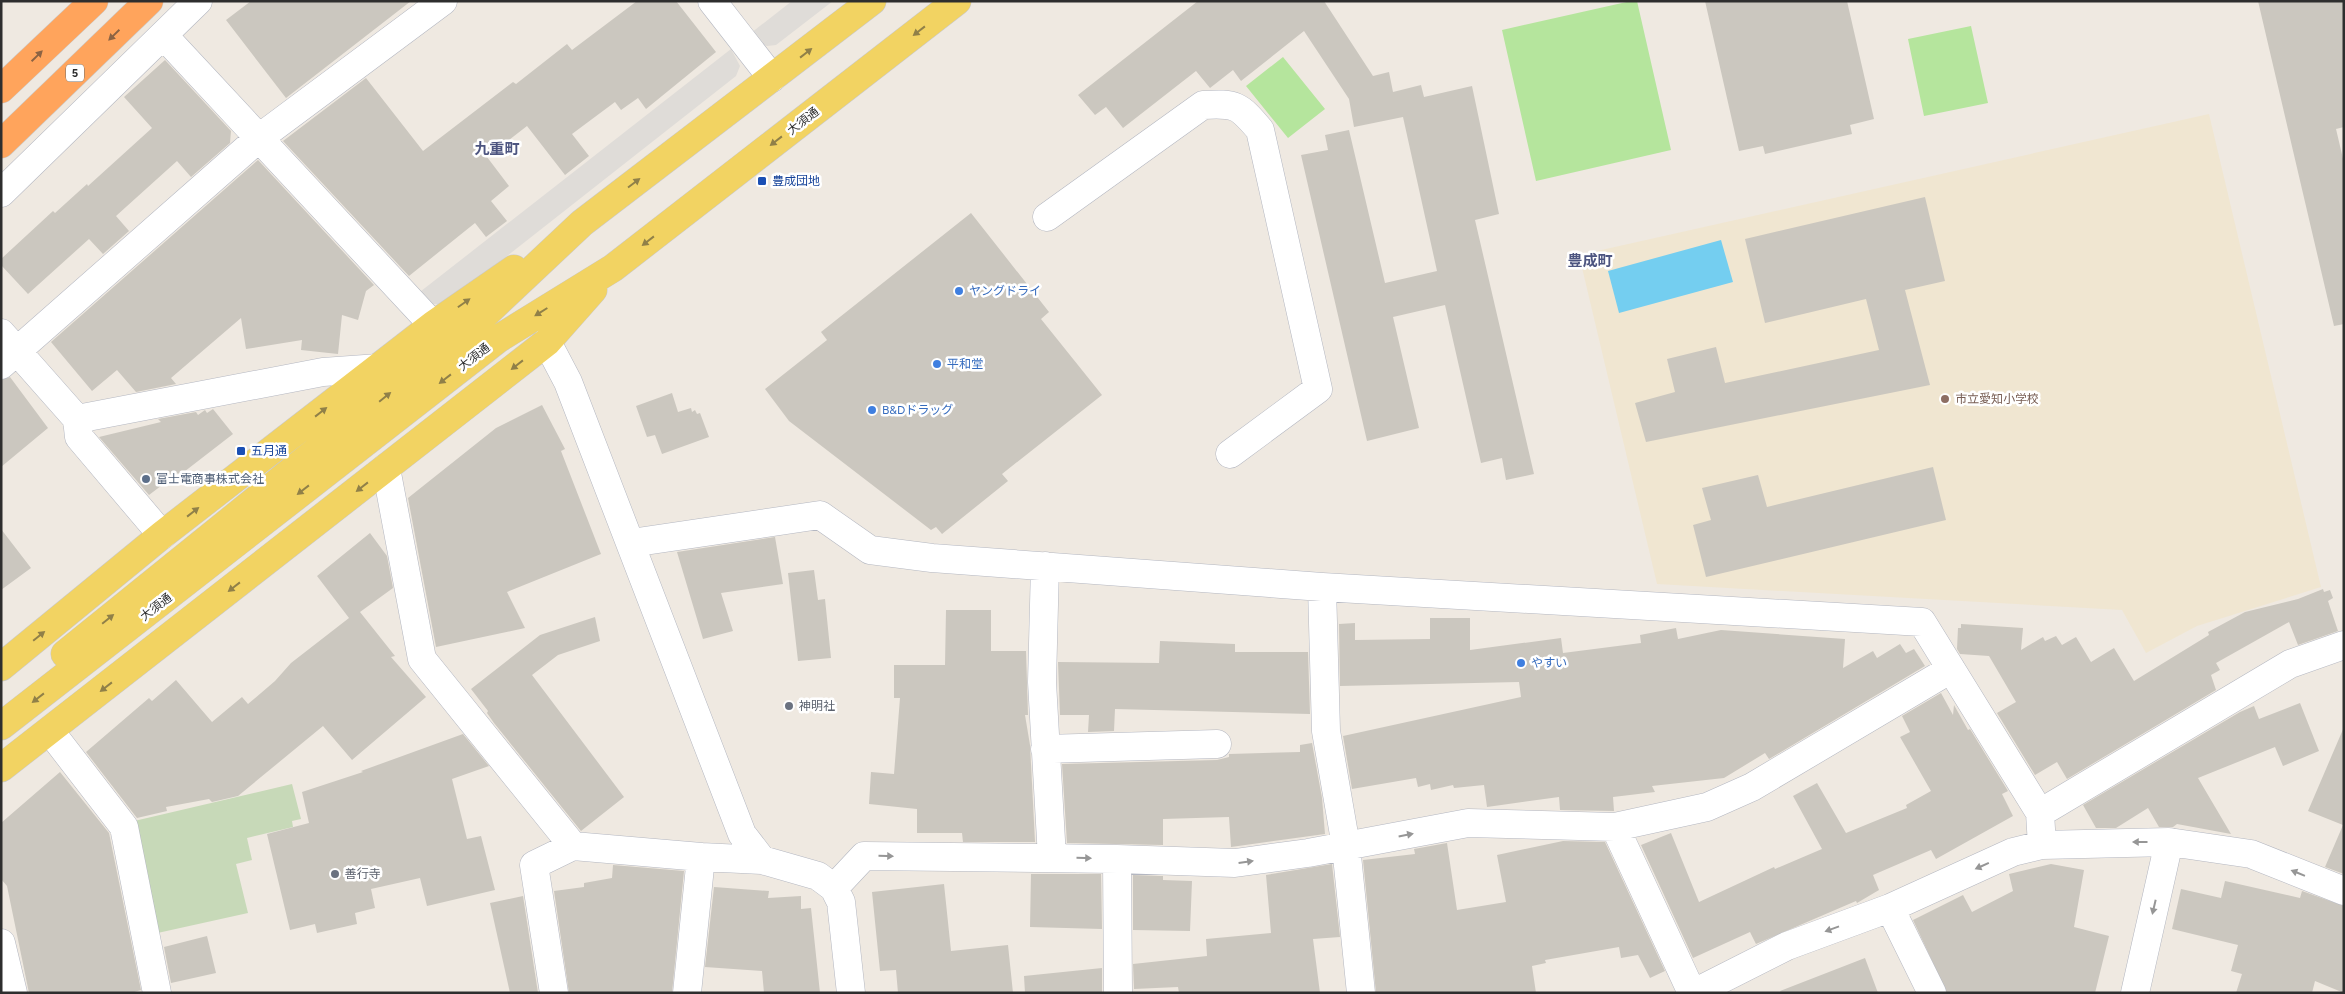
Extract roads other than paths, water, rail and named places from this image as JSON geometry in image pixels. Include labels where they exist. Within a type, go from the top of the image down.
[{"type":"highway","points":[[1,89],[94,1]]},
{"type":"highway","name":"5","points":[[1,144],[149,1]]},
{"type":"main road","name":"大須通","points":[[1,726],[490,329],[582,223],[872,1]]},
{"type":"main road","name":"大須通","points":[[1,704],[490,329],[613,268],[957,1]]},
{"type":"main road","points":[[1,667],[162,535],[433,326],[582,223]]},
{"type":"main road","points":[[1,768],[547,342],[613,268]]},
{"type":"street","points":[[1,193],[198,1]]},
{"type":"street","points":[[162,535],[79,437],[77,419],[7,350],[259,138],[444,1]]},
{"type":"street","points":[[712,1],[772,78]]},
{"type":"street","points":[[164,36],[433,326]]},
{"type":"street","points":[[1047,217],[1203,105],[1228,103],[1245,113],[1260,130],[1318,389],[1230,454]]},
{"type":"street","points":[[547,342],[568,382],[742,834],[762,860]]},
{"type":"street","points":[[77,419],[323,372],[379,368]]},
{"type":"street","points":[[386,468],[422,659],[573,846]]},
{"type":"street","points":[[630,543],[820,515],[870,550],[932,558],[1322,587],[1922,622],[2040,813],[2042,845]]},
{"type":"street","points":[[1045,566],[1042,682],[1052,858]]},
{"type":"street","points":[[1322,587],[1326,731],[1346,846],[1361,993]]},
{"type":"street","points":[[2040,813],[2290,664],[2344,645]]},
{"type":"street","points":[[834,888],[864,856],[1117,859],[1235,864],[1308,854],[1468,823],[1615,827],[1707,807],[1752,787],[1951,669]]},
{"type":"street","points":[[50,731],[124,827],[157,993]]},
{"type":"street","points":[[1045,749],[1217,744]]},
{"type":"street","points":[[1615,827],[1693,993],[1787,946],[1890,908],[2013,852],[2042,845],[2169,842],[2251,854],[2344,891]]},
{"type":"street","points":[[2134,993],[2169,842]]},
{"type":"street","points":[[554,993],[534,865],[573,846],[701,858],[762,860],[818,876],[834,888],[841,902],[852,993]]},
{"type":"street","points":[[687,993],[701,858]]},
{"type":"street","points":[[1117,859],[1118,993]]},
{"type":"street","points":[[1890,908],[1932,993]]},
{"type":"street","points":[[1,943],[13,993]]},
{"type":"water","points":[[1721,240],[1733,282],[1619,313],[1608,271]]},
{"type":"place","name":"豊成団地","points":[[762,181]]},
{"type":"place","name":"ヤングドライ","points":[[959,291]]},
{"type":"place","name":"平和堂","points":[[937,364]]},
{"type":"place","name":"市立愛知小学校","points":[[1945,399]]},
{"type":"place","name":"B&Dドラッグ","points":[[872,410]]},
{"type":"place","name":"五月通","points":[[241,451]]},
{"type":"place","name":"富士電商事株式会社","points":[[146,479]]},
{"type":"place","name":"やすい","points":[[1521,663]]},
{"type":"place","name":"神明社","points":[[789,706]]},
{"type":"place","name":"善行寺","points":[[335,874]]},
{"type":"district","name":"九重町","points":[[497,149]]},
{"type":"district","name":"豊成町","points":[[1590,261]]}]
